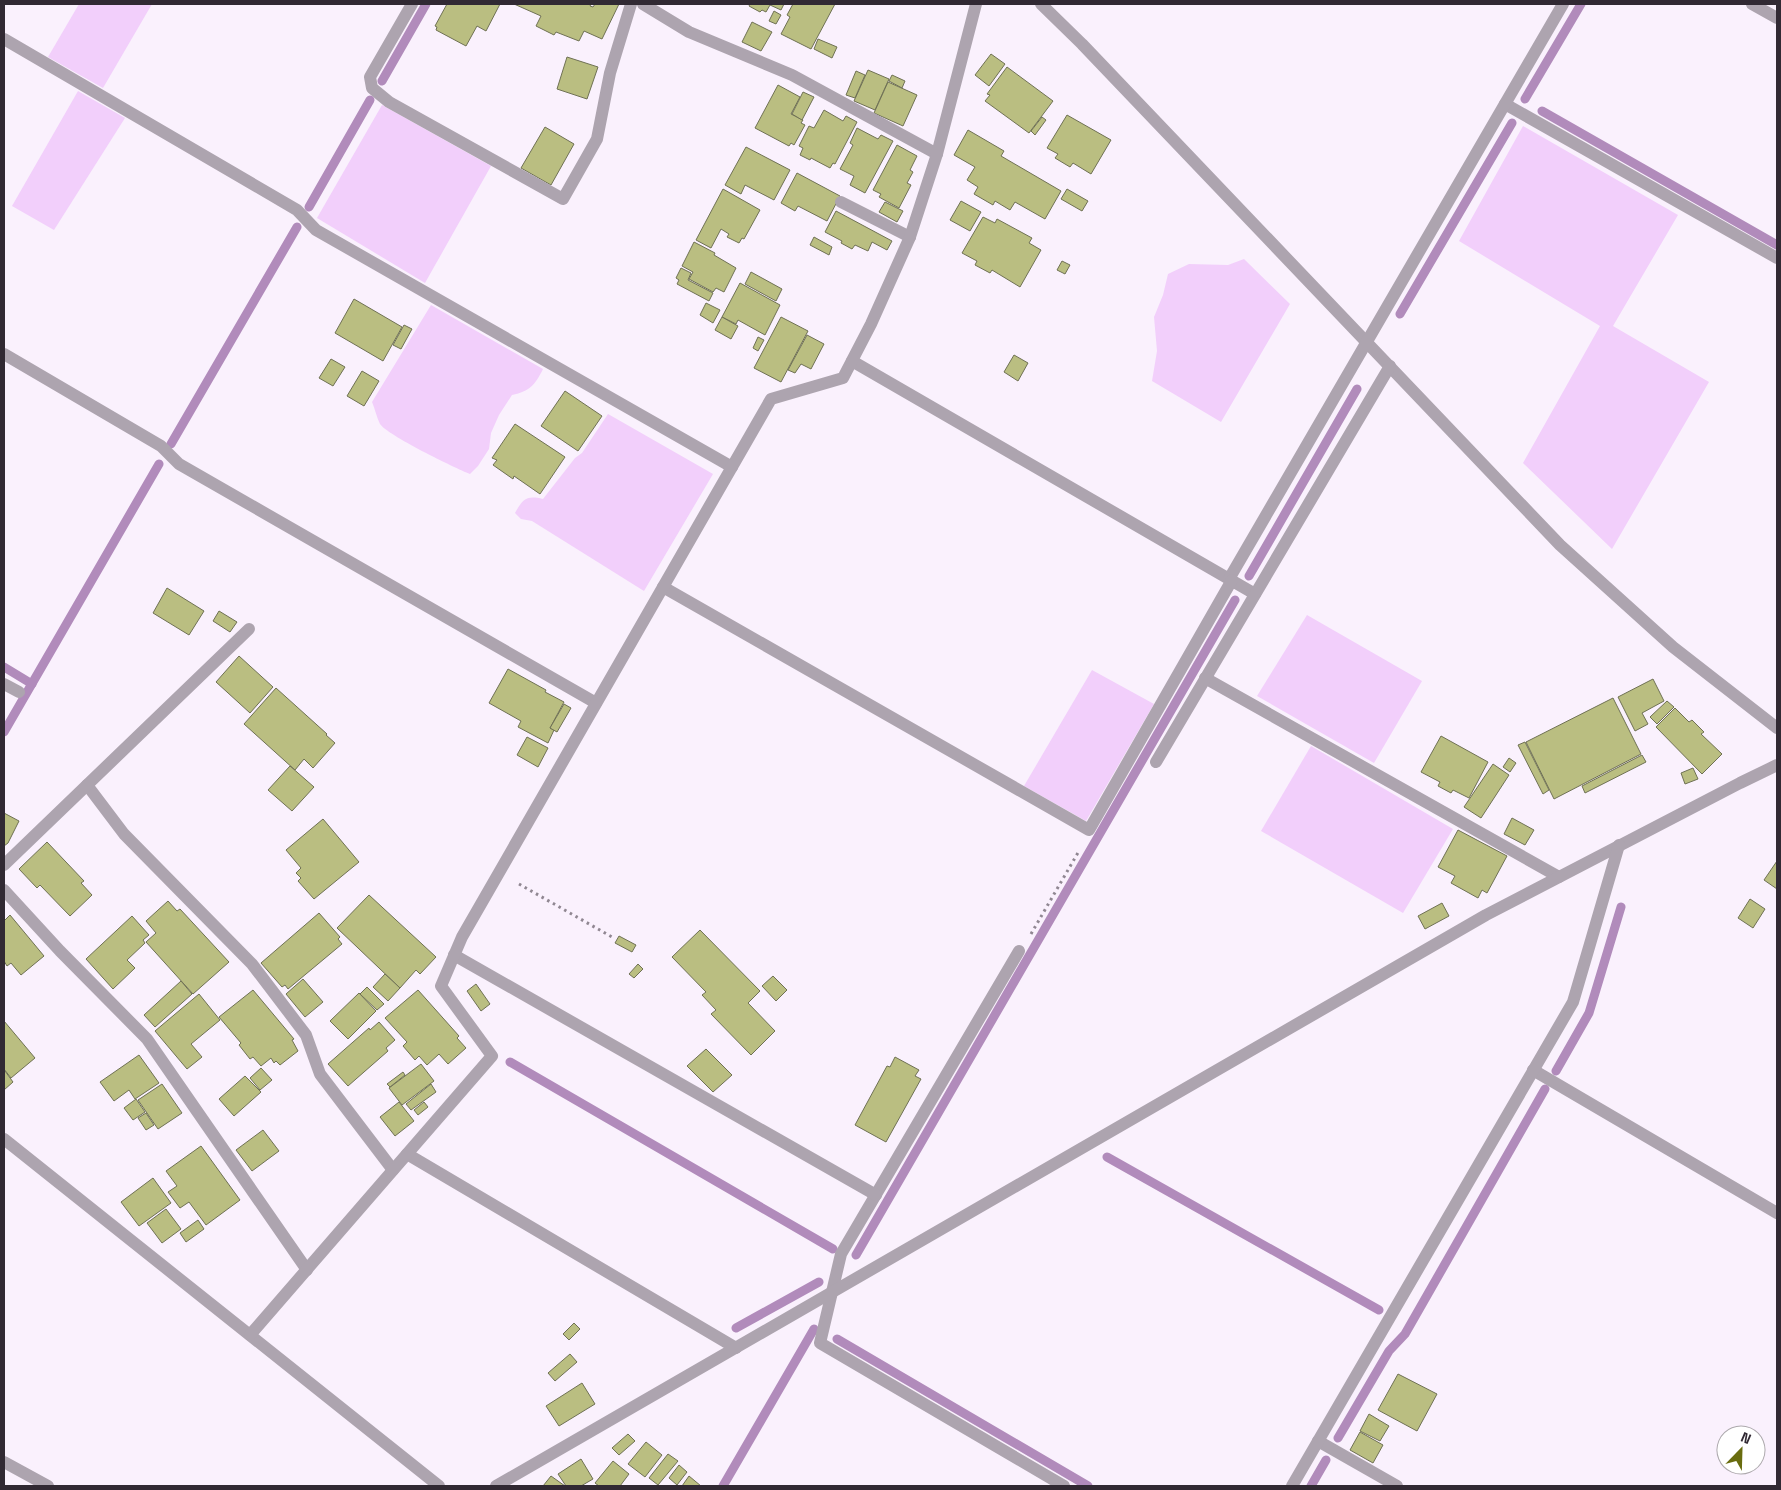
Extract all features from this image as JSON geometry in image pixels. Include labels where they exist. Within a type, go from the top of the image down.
[{"type":"street","points":[[412,4],[370,77],[372,88],[389,102],[563,199],[596,139],[610,73],[631,4]]},
{"type":"street","points":[[643,4],[689,32],[792,75],[937,154]]},
{"type":"street","points":[[250,1336],[492,1056],[441,986],[462,937],[771,399],[843,378],[871,324],[910,237],[937,154],[976,4]]},
{"type":"street","points":[[1041,4],[1082,44],[1560,546],[1673,647],[1777,728]]},
{"type":"street","points":[[663,587],[1089,830],[1366,342],[1563,4]]},
{"type":"street","points":[[1752,4],[1777,18]]},
{"type":"street","points":[[4,39],[297,210],[316,230],[732,467]]},
{"type":"street","points":[[1505,104],[1777,258]]},
{"type":"street","points":[[841,202],[910,237]]},
{"type":"street","points":[[4,354],[161,446],[179,464],[596,703]]},
{"type":"street","points":[[852,361],[1255,594]]},
{"type":"street","points":[[1156,762],[1390,366]]},
{"type":"street","points":[[4,865],[249,629]]},
{"type":"street","points":[[1205,678],[1559,877]]},
{"type":"street","points":[[4,684],[19,692]]},
{"type":"street","points":[[496,1486],[1486,915],[1777,765]]},
{"type":"street","points":[[87,785],[124,834],[252,964],[306,1035],[320,1074],[393,1170]]},
{"type":"street","points":[[1292,1486],[1573,1002],[1619,845]]},
{"type":"street","points":[[4,890],[60,951],[147,1039],[306,1270]]},
{"type":"street","points":[[1019,952],[841,1254],[820,1343],[1064,1486]]},
{"type":"street","points":[[454,955],[876,1195]]},
{"type":"street","points":[[1534,1070],[1777,1213]]},
{"type":"street","points":[[4,1139],[439,1486]]},
{"type":"street","points":[[407,1154],[736,1348]]},
{"type":"street","points":[[1318,1441],[1397,1486]]},
{"type":"street","points":[[4,1462],[48,1486]]},
{"type":"path","points":[[1019,952],[1022,950],[1067,872],[1089,830]]},
{"type":"path","points":[[499,872],[612,937]]},
{"type":"shaded area","points":[[79,4],[152,4],[103,88],[48,57]]},
{"type":"shaded area","points":[[78,91],[125,118],[54,230],[12,206]]},
{"type":"shaded area","points":[[382,105],[491,166],[425,283],[317,218]]},
{"type":"shaded area","points":[[1523,126],[1678,215],[1613,326],[1709,382],[1612,549],[1523,463],[1600,326],[1459,241]]},
{"type":"shaded area","points":[[1244,259],[1290,304],[1221,422],[1152,381],[1157,351],[1154,317],[1163,295],[1168,274],[1189,264],[1228,265]]},
{"type":"shaded area","points":[[431,305],[543,369],[531,387],[523,392],[512,395],[499,415],[491,433],[489,449],[478,466],[470,474],[422,451],[385,429],[380,424],[372,402]]},
{"type":"shaded area","points":[[608,414],[713,474],[644,591],[532,521],[521,519],[515,513],[520,504],[526,499],[543,499],[575,458],[582,453]]},
{"type":"shaded area","points":[[1307,615],[1422,681],[1374,763],[1257,696]]},
{"type":"shaded area","points":[[1092,670],[1154,704],[1086,821],[1024,786]]},
{"type":"shaded area","points":[[1311,746],[1453,829],[1403,913],[1261,831]]},
{"type":"building","points":[[447,4],[500,4],[486,31],[477,26],[466,46],[436,30],[437,27],[435,26]]},
{"type":"building","points":[[514,4],[591,4],[590,6],[593,7],[595,4],[619,4],[602,39],[584,31],[579,41],[556,32],[554,35],[536,26],[541,16]]},
{"type":"building","points":[[750,4],[784,4],[781,10],[770,5],[766,12],[762,10],[760,12],[749,6]]},
{"type":"building","points":[[793,4],[835,4],[811,49],[781,34],[790,17],[787,15]]},
{"type":"building","points":[[774,11],[781,15],[776,24],[769,21]]},
{"type":"building","points":[[752,22],[772,32],[761,51],[742,42]]},
{"type":"building","points":[[818,39],[837,47],[832,58],[814,49]]},
{"type":"building","points":[[991,54],[1005,64],[989,86],[975,75]]},
{"type":"building","points":[[567,57],[598,67],[587,99],[557,89]]},
{"type":"building","points":[[1007,67],[1053,101],[1029,133],[985,101],[990,95],[987,94]]},
{"type":"building","points":[[868,70],[889,79],[875,110],[854,101]]},
{"type":"building","points":[[856,71],[865,75],[855,98],[846,95]]},
{"type":"building","points":[[892,75],[905,81],[902,88],[889,81]]},
{"type":"building","points":[[888,82],[917,95],[903,126],[874,113]]},
{"type":"building","points":[[778,85],[800,97],[791,114],[803,120],[801,123],[805,125],[794,145],[791,143],[789,146],[755,128]]},
{"type":"building","points":[[803,92],[814,97],[802,120],[792,114]]},
{"type":"building","points":[[824,110],[843,121],[846,116],[857,122],[835,164],[833,163],[830,168],[811,158],[810,160],[800,155],[803,148],[799,146],[809,126],[814,128]]},
{"type":"building","points":[[1067,115],[1111,140],[1091,174],[1073,163],[1070,167],[1055,158],[1058,154],[1047,148]]},
{"type":"building","points":[[1042,117],[1046,120],[1035,135],[1031,131]]},
{"type":"building","points":[[545,127],[574,144],[551,185],[521,168]]},
{"type":"building","points":[[857,128],[878,139],[881,135],[893,141],[865,193],[850,185],[854,176],[840,169],[853,145],[850,143]]},
{"type":"building","points":[[968,130],[1004,151],[1001,156],[1061,191],[1045,219],[1015,202],[1010,210],[995,201],[993,205],[974,194],[978,187],[967,180],[975,167],[954,155]]},
{"type":"building","points":[[897,145],[917,156],[910,170],[913,172],[907,183],[911,185],[899,208],[879,197],[881,194],[873,190]]},
{"type":"building","points":[[746,147],[790,170],[774,200],[745,185],[741,194],[725,185]]},
{"type":"building","points":[[797,173],[840,196],[827,221],[798,206],[795,211],[781,203]]},
{"type":"building","points":[[723,189],[760,210],[744,239],[742,238],[739,243],[727,237],[729,234],[721,229],[711,248],[696,240]]},
{"type":"building","points":[[1067,189],[1088,201],[1082,211],[1061,199]]},
{"type":"building","points":[[961,201],[981,212],[970,231],[950,220]]},
{"type":"building","points":[[885,202],[903,211],[897,222],[879,212]]},
{"type":"building","points":[[836,211],[892,241],[887,250],[872,242],[868,251],[855,245],[852,249],[825,232]]},
{"type":"building","points":[[983,217],[995,223],[997,219],[1032,238],[1029,243],[1041,250],[1020,287],[992,270],[990,273],[975,265],[977,261],[962,253]]},
{"type":"building","points":[[814,237],[832,247],[829,255],[810,245]]},
{"type":"building","points":[[694,242],[715,253],[714,255],[736,268],[724,292],[716,288],[713,292],[689,279],[693,272],[682,266]]},
{"type":"building","points":[[1062,261],[1070,265],[1065,274],[1057,270]]},
{"type":"building","points":[[681,268],[691,273],[688,280],[713,293],[709,301],[677,284],[679,280],[676,278]]},
{"type":"building","points":[[751,272],[782,289],[776,301],[745,284]]},
{"type":"building","points":[[740,283],[780,305],[765,335],[738,320],[736,324],[722,317]]},
{"type":"building","points":[[354,299],[402,327],[383,361],[335,333]]},
{"type":"building","points":[[706,303],[720,310],[713,323],[700,315]]},
{"type":"building","points":[[722,317],[738,326],[731,339],[715,330]]},
{"type":"building","points":[[781,317],[808,331],[781,382],[754,368]]},
{"type":"building","points":[[404,325],[412,329],[401,349],[393,345]]},
{"type":"building","points":[[807,335],[824,344],[811,369],[801,364],[795,373],[788,370]]},
{"type":"building","points":[[758,337],[764,340],[758,351],[753,348]]},
{"type":"building","points":[[1014,355],[1028,363],[1018,381],[1004,372]]},
{"type":"building","points":[[331,359],[345,367],[333,386],[319,378]]},
{"type":"building","points":[[362,371],[379,381],[364,406],[347,396]]},
{"type":"building","points":[[565,391],[602,416],[578,451],[541,426]]},
{"type":"building","points":[[515,424],[565,457],[540,494],[514,476],[513,479],[493,465],[497,460],[492,458]]},
{"type":"building","points":[[167,588],[204,611],[189,635],[153,613]]},
{"type":"building","points":[[219,611],[237,622],[230,632],[213,621]]},
{"type":"building","points":[[239,656],[273,687],[250,713],[216,682]]},
{"type":"building","points":[[508,669],[564,702],[550,728],[554,730],[548,743],[518,727],[521,721],[489,703]]},
{"type":"building","points":[[1653,679],[1664,701],[1642,713],[1648,724],[1635,731],[1618,697]]},
{"type":"building","points":[[276,688],[335,743],[313,768],[304,759],[295,770],[244,724]]},
{"type":"building","points":[[1613,698],[1641,754],[1554,799],[1526,742]]},
{"type":"building","points":[[1667,701],[1674,707],[1657,724],[1650,717]]},
{"type":"building","points":[[564,704],[571,708],[557,732],[550,728]]},
{"type":"building","points":[[1675,708],[1689,722],[1692,720],[1704,732],[1701,734],[1722,754],[1702,774],[1656,727]]},
{"type":"building","points":[[1441,736],[1488,762],[1469,798],[1453,790],[1451,793],[1438,786],[1440,782],[1421,772]]},
{"type":"building","points":[[527,737],[548,748],[538,767],[517,755]]},
{"type":"building","points":[[1525,742],[1549,790],[1543,794],[1518,745]]},
{"type":"building","points":[[1642,755],[1646,762],[1585,793],[1582,786]]},
{"type":"building","points":[[1509,758],[1516,763],[1510,772],[1503,767]]},
{"type":"building","points":[[1493,764],[1509,775],[1481,818],[1464,807]]},
{"type":"building","points":[[290,766],[314,787],[292,811],[268,790]]},
{"type":"building","points":[[1693,768],[1698,779],[1685,784],[1681,773]]},
{"type":"building","points":[[4,813],[19,821],[8,843],[4,846]]},
{"type":"building","points":[[1512,818],[1534,830],[1525,845],[1504,834]]},
{"type":"building","points":[[323,819],[359,862],[314,899],[298,881],[301,878],[296,873],[301,868],[286,850]]},
{"type":"building","points":[[1458,830],[1507,856],[1487,893],[1482,890],[1478,898],[1451,883],[1455,876],[1438,867]]},
{"type":"building","points":[[47,842],[84,881],[81,883],[92,895],[70,916],[40,885],[37,888],[19,869]]},
{"type":"building","points":[[1777,861],[1777,889],[1764,880]]},
{"type":"building","points":[[369,895],[436,957],[420,974],[416,970],[400,988],[337,928]]},
{"type":"building","points":[[1750,899],[1765,909],[1753,928],[1738,918]]},
{"type":"building","points":[[168,901],[177,911],[180,909],[229,962],[193,994],[146,942],[156,933],[146,921]]},
{"type":"building","points":[[1442,903],[1449,916],[1425,929],[1418,916]]},
{"type":"building","points":[[319,913],[340,937],[338,939],[342,944],[288,989],[285,985],[282,987],[261,963]]},
{"type":"building","points":[[10,915],[44,956],[21,975],[11,963],[7,966],[4,961],[4,921]]},
{"type":"building","points":[[132,916],[149,935],[143,940],[145,943],[127,960],[135,968],[113,989],[86,959]]},
{"type":"building","points":[[700,930],[760,991],[748,1003],[775,1031],[751,1055],[711,1014],[716,1010],[702,995],[706,992],[672,957]]},
{"type":"building","points":[[619,936],[636,945],[632,952],[615,943]]},
{"type":"building","points":[[638,964],[643,969],[634,978],[629,974]]},
{"type":"building","points":[[385,974],[400,988],[388,1001],[373,987]]},
{"type":"building","points":[[773,976],[787,990],[776,1001],[762,986]]},
{"type":"building","points":[[303,979],[323,1002],[305,1017],[286,994]]},
{"type":"building","points":[[181,981],[192,994],[155,1027],[144,1015]]},
{"type":"building","points":[[476,984],[490,1004],[481,1011],[467,991]]},
{"type":"building","points":[[367,987],[384,1004],[377,1010],[360,994]]},
{"type":"building","points":[[253,990],[294,1039],[292,1040],[298,1051],[280,1065],[276,1061],[274,1063],[271,1058],[261,1066],[253,1057],[250,1059],[239,1045],[241,1043],[219,1017]]},
{"type":"building","points":[[418,990],[459,1036],[457,1038],[466,1048],[448,1064],[439,1054],[427,1065],[419,1056],[415,1060],[403,1046],[407,1042],[385,1018]]},
{"type":"building","points":[[359,993],[376,1011],[348,1039],[330,1021]]},
{"type":"building","points":[[199,994],[220,1020],[191,1044],[202,1057],[187,1069],[155,1031]]},
{"type":"building","points":[[4,1021],[35,1058],[11,1078],[4,1069]]},
{"type":"building","points":[[379,1022],[395,1040],[386,1048],[388,1051],[348,1086],[328,1064],[369,1028],[370,1030]]},
{"type":"building","points":[[706,1049],[732,1075],[713,1092],[687,1066]]},
{"type":"building","points":[[139,1055],[159,1083],[135,1099],[129,1090],[114,1101],[100,1082]]},
{"type":"building","points":[[895,1057],[919,1070],[915,1076],[921,1079],[886,1142],[855,1125],[887,1066],[890,1067]]},
{"type":"building","points":[[421,1064],[434,1081],[402,1105],[389,1088]]},
{"type":"building","points":[[261,1068],[272,1080],[260,1090],[250,1078]]},
{"type":"building","points":[[4,1072],[13,1082],[4,1090]]},
{"type":"building","points":[[403,1072],[405,1075],[390,1087],[387,1084]]},
{"type":"building","points":[[245,1076],[261,1092],[234,1116],[219,1099]]},
{"type":"building","points":[[162,1084],[182,1113],[158,1129],[138,1100]]},
{"type":"building","points":[[431,1084],[436,1092],[411,1110],[406,1104]]},
{"type":"building","points":[[136,1099],[145,1112],[133,1120],[124,1108]]},
{"type":"building","points":[[399,1102],[414,1121],[395,1136],[380,1117]]},
{"type":"building","points":[[424,1102],[428,1107],[418,1115],[414,1110]]},
{"type":"building","points":[[146,1113],[154,1125],[146,1130],[138,1118]]},
{"type":"building","points":[[263,1130],[279,1151],[252,1171],[236,1150]]},
{"type":"building","points":[[201,1146],[240,1200],[206,1225],[189,1202],[180,1208],[168,1192],[177,1186],[166,1171]]},
{"type":"building","points":[[153,1178],[171,1203],[139,1226],[121,1202]]},
{"type":"building","points":[[166,1209],[181,1229],[162,1243],[147,1223]]},
{"type":"building","points":[[198,1220],[204,1229],[186,1242],[180,1233]]},
{"type":"building","points":[[574,1323],[580,1329],[569,1340],[563,1334]]},
{"type":"building","points":[[570,1354],[577,1362],[555,1381],[548,1373]]},
{"type":"building","points":[[1398,1374],[1437,1394],[1417,1431],[1378,1410]]},
{"type":"building","points":[[582,1383],[595,1404],[559,1426],[546,1406]]},
{"type":"building","points":[[1369,1414],[1389,1426],[1380,1441],[1360,1431]]},
{"type":"building","points":[[1360,1432],[1383,1445],[1373,1463],[1350,1450]]},
{"type":"building","points":[[628,1434],[635,1441],[619,1455],[612,1448]]},
{"type":"building","points":[[646,1442],[662,1455],[645,1477],[628,1464]]},
{"type":"building","points":[[668,1454],[678,1461],[658,1485],[649,1478]]},
{"type":"building","points":[[581,1459],[593,1479],[581,1486],[566,1486],[558,1474]]},
{"type":"building","points":[[613,1461],[629,1474],[620,1486],[599,1486],[595,1483]]},
{"type":"building","points":[[679,1465],[687,1472],[677,1485],[669,1478]]},
{"type":"building","points":[[551,1476],[565,1486],[543,1486]]},
{"type":"building","points":[[689,1476],[701,1486],[682,1486]]},
{"type":"waterway","points":[[382,81],[426,4]]},
{"type":"waterway","points":[[1525,99],[1581,4]]},
{"type":"waterway","points":[[309,207],[370,100]]},
{"type":"waterway","points":[[1542,111],[1777,245]]},
{"type":"waterway","points":[[1400,314],[1512,123]]},
{"type":"waterway","points":[[171,444],[297,227]]},
{"type":"waterway","points":[[1249,576],[1357,389]]},
{"type":"waterway","points":[[4,732],[159,464]]},
{"type":"waterway","points":[[856,1255],[1235,600]]},
{"type":"waterway","points":[[4,667],[32,684]]},
{"type":"waterway","points":[[1556,1071],[1589,1013],[1621,907]]},
{"type":"waterway","points":[[510,1062],[833,1249]]},
{"type":"waterway","points":[[1338,1438],[1389,1351],[1405,1334],[1545,1089]]},
{"type":"waterway","points":[[1107,1157],[1379,1310]]},
{"type":"waterway","points":[[736,1328],[819,1282]]},
{"type":"waterway","points":[[723,1486],[814,1329]]},
{"type":"waterway","points":[[837,1339],[1088,1486]]},
{"type":"waterway","points":[[1311,1486],[1326,1460]]}]
